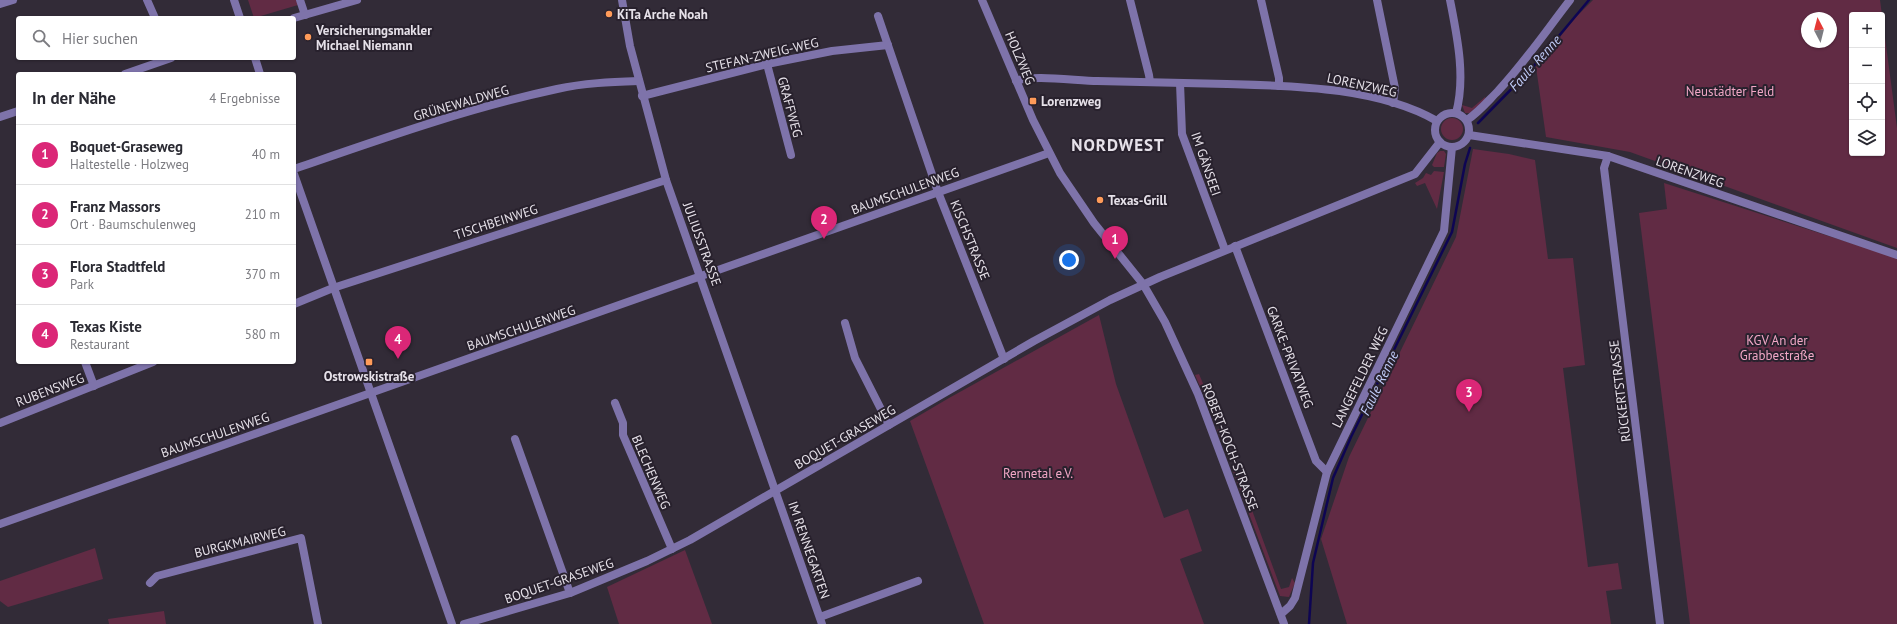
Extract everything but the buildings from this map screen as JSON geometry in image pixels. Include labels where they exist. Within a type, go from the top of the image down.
[{"type":"street","points":[[0,4],[13,0]]},
{"type":"street","points":[[147,0],[154,16]]},
{"type":"street","points":[[234,0],[239,16]]},
{"type":"street","points":[[300,0],[305,15]]},
{"type":"street","points":[[296,17],[357,0]]},
{"type":"street","name":"JULIUSSTRASSE","points":[[622,0],[630,46],[642,96],[666,180],[776,491]]},
{"type":"street","name":"HOLZWEG","points":[[982,0],[1016,81],[1049,153],[1077,199],[1094,223],[1143,284]]},
{"type":"street","points":[[1130,0],[1150,82]]},
{"type":"street","points":[[1261,0],[1279,78],[1279,86]]},
{"type":"street","points":[[1377,0],[1395,88],[1393,103]]},
{"type":"street","points":[[1450,0],[1456,28],[1460,78],[1459,100],[1456,113]]},
{"type":"street","points":[[1467,120],[1482,108],[1519,67],[1570,0]]},
{"type":"street","name":"KISCHSTRASSE","points":[[878,16],[938,192],[1004,359]]},
{"type":"street","name":"STEFAN-ZWEIG-WEG","points":[[642,96],[767,64],[832,51],[888,45]]},
{"type":"street","points":[[131,72],[164,60]]},
{"type":"street","points":[[256,60],[259,72]]},
{"type":"street","name":"GRAFFWEG","points":[[767,64],[791,156]]},
{"type":"street","name":"LORENZWEG","points":[[1016,81],[1028,77],[1074,80],[1279,86],[1350,93],[1393,103],[1424,113],[1437,121]]},
{"type":"street","name":"GRÜNEWALDWEG","points":[[296,168],[481,108],[558,89],[596,83],[639,81]]},
{"type":"street","name":"IM GÄNSEEI","points":[[1180,83],[1182,134],[1225,250]]},
{"type":"street","points":[[0,117],[16,112]]},
{"type":"street","points":[[1456,113],[1462,115],[1467,120],[1469,135],[1462,144],[1452,147],[1440,142],[1435,132],[1437,121],[1445,114],[1456,113]]},
{"type":"street","name":"LORENZWEG","points":[[1469,135],[1608,156],[1897,255]]},
{"type":"street","name":"BOQUET-GRASEWEG","points":[[464,624],[570,593],[608,578],[672,549],[776,491],[1004,359],[1143,284],[1408,178],[1418,171],[1440,142]]},
{"type":"street","name":"LANGEFELDER WEG","points":[[1281,614],[1290,606],[1295,598],[1327,472],[1444,231],[1452,147]]},
{"type":"street","name":"BAUMSCHULENWEG","points":[[0,524],[701,278],[1049,153]]},
{"type":"street","name":"RÜCKERTSTRASSE","points":[[1608,156],[1604,168],[1660,624]]},
{"type":"street","points":[[296,180],[452,624]]},
{"type":"street","name":"TISCHBEINWEG","points":[[333,288],[666,180]]},
{"type":"street","name":"GARKE-PRIVATWEG","points":[[1235,246],[1316,461],[1327,472]]},
{"type":"street","name":"ROBERT-KOCH-STRASSE","points":[[1143,284],[1165,322],[1198,394],[1284,624]]},
{"type":"street","points":[[296,303],[333,288]]},
{"type":"street","points":[[845,323],[855,358],[889,425]]},
{"type":"street","points":[[86,364],[94,386]]},
{"type":"street","name":"RUBENSWEG","points":[[0,423],[148,364]]},
{"type":"street","name":"BLECHENWEG","points":[[615,403],[623,423],[622,434],[672,549]]},
{"type":"street","points":[[515,439],[570,593]]},
{"type":"street","name":"IM RENNEGARTEN","points":[[776,491],[821,621],[918,581]]},
{"type":"street","name":"BURGKMAIRWEG","points":[[150,583],[157,576],[302,538],[318,624]]},
{"type":"green space","points":[[248,0],[296,0],[298,5],[261,16],[253,16]]},
{"type":"green space","name":"Neustädter Feld","points":[[1593,0],[1880,0],[1882,12],[1849,12],[1849,156],[1885,156],[1885,38],[1897,128],[1897,248],[1630,152],[1546,137],[1536,67],[1576,17]]},
{"type":"green space","points":[[1485,97],[1486,99],[1470,113],[1465,113],[1462,105],[1472,108]]},
{"type":"green space","points":[[1452,118],[1460,121],[1463,129],[1460,137],[1452,140],[1444,137],[1441,129],[1444,121]]},
{"type":"green space","points":[[1473,149],[1509,154],[1535,160],[1548,259],[1573,258],[1585,365],[1563,368],[1588,567],[1618,563],[1622,589],[1606,591],[1611,624],[1347,624],[1321,539],[1349,457],[1456,237]]},
{"type":"green space","points":[[1444,151],[1446,154],[1444,167],[1434,167],[1432,165],[1437,153]]},
{"type":"green space","points":[[1434,171],[1444,172],[1437,209],[1425,183],[1417,186],[1415,183],[1423,178],[1426,173],[1431,175]]},
{"type":"green space","name":"KGV An der Grabbestraße","points":[[1664,183],[1897,258],[1897,624],[1690,624],[1639,213],[1667,209]]},
{"type":"green space","name":"Rennetal e.V.","points":[[1099,315],[1116,384],[1164,518],[1188,509],[1202,551],[1180,559],[1204,624],[984,624],[910,421]]},
{"type":"green space","points":[[1199,374],[1210,400],[1206,400],[1195,375]]},
{"type":"green space","points":[[1222,428],[1227,442],[1222,442],[1217,430]]},
{"type":"green space","points":[[1235,464],[1281,589],[1289,587],[1292,578],[1295,583],[1289,597],[1280,596],[1231,466]]},
{"type":"green space","points":[[95,548],[103,579],[8,607],[0,601],[0,581]]},
{"type":"green space","points":[[685,550],[712,624],[619,624],[607,587]]},
{"type":"green space","points":[[164,611],[166,624],[109,624],[108,619]]},
{"type":"waterway","name":"Faule Renne","points":[[1478,123],[1532,68],[1589,0]]},
{"type":"waterway","name":"Faule Renne","points":[[1309,624],[1313,563],[1333,478],[1351,437],[1452,232],[1465,164],[1470,148]]},
{"type":"place","name":"KiTa Arche Noah","points":[[609,14]]},
{"type":"place","name":"Versicherungsmakler Michael Niemann","points":[[308,37]]},
{"type":"place","name":"Lorenzweg","points":[[1033,101]]},
{"type":"place","name":"Texas-Grill","points":[[1100,200]]},
{"type":"place","name":"Franz Massors","points":[[824,239]]},
{"type":"place","name":"Boquet-Graseweg","points":[[1115,259]]},
{"type":"place","name":"Texas Kiste","points":[[398,359]]},
{"type":"place","name":"Ostrowskistraße","points":[[369,362]]},
{"type":"place","name":"Flora Stadtfeld","points":[[1469,412]]},
{"type":"district","name":"NORDWEST","points":[[1118,145]]}]
